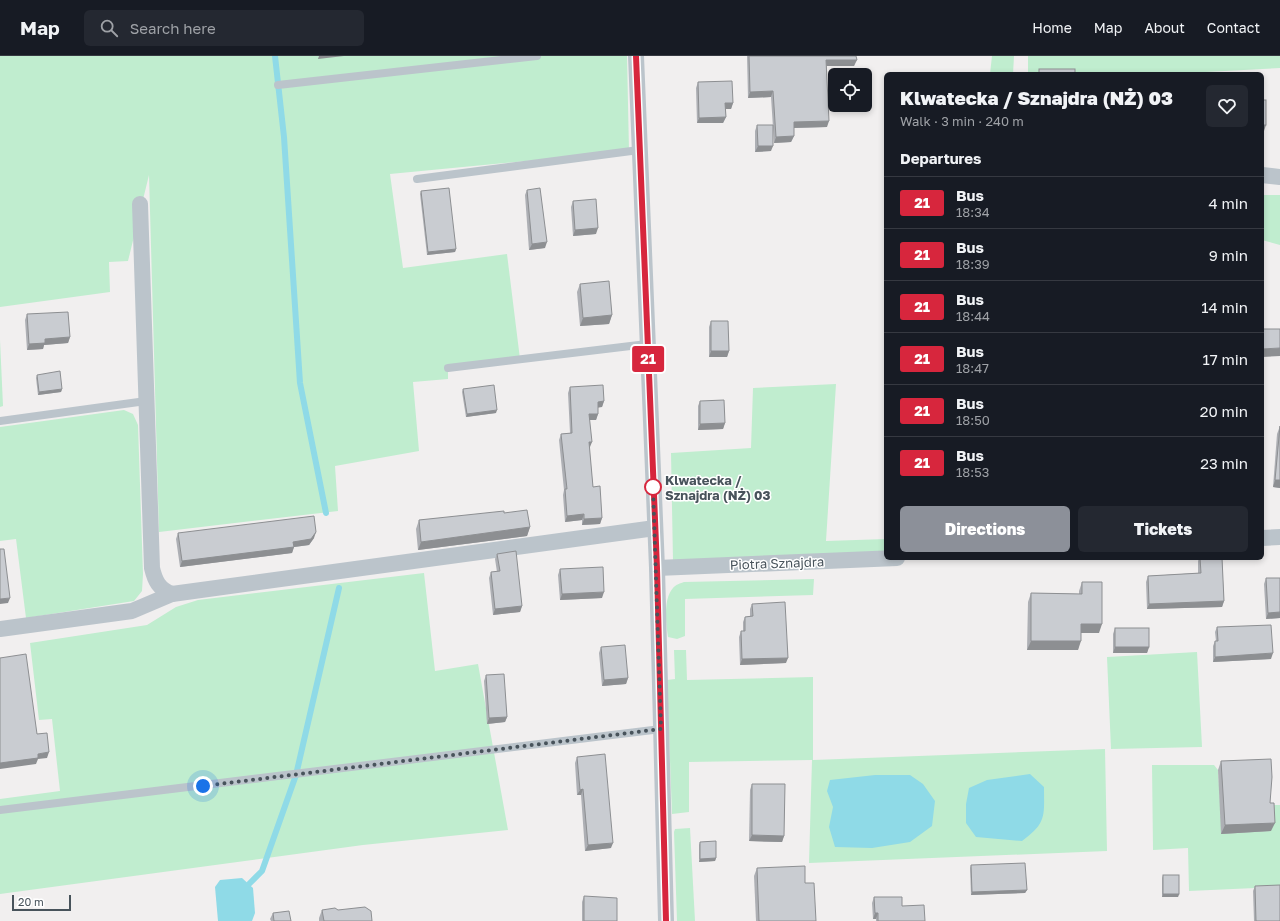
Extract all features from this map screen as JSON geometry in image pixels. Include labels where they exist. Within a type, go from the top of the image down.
[{"type":"street","points":[[636,56],[657,568],[666,921]]},
{"type":"street","points":[[1264,175],[1280,177]]},
{"type":"street","points":[[140,204],[152,568],[155,582],[165,591],[172,594]]},
{"type":"street","points":[[0,629],[132,611],[172,594],[655,528]]},
{"type":"street","points":[[1264,538],[1280,538]]},
{"type":"street","name":"Piotra Sznajdra","points":[[657,568],[884,559]]},
{"type":"lane","points":[[278,85],[537,56]]},
{"type":"lane","points":[[416,179],[639,150]]},
{"type":"lane","points":[[448,368],[647,344]]},
{"type":"lane","points":[[0,421],[146,401]]},
{"type":"lane","points":[[0,810],[661,729]]},
{"type":"green space","points":[[0,56],[627,56],[629,151],[390,174],[403,268],[507,254],[520,359],[448,369],[448,379],[413,382],[419,451],[335,466],[338,511],[159,532],[149,175],[128,261],[109,262],[110,292],[0,307]]},
{"type":"green space","points":[[992,56],[1014,56],[1013,72],[990,72]]},
{"type":"green space","points":[[1028,56],[1280,56],[1280,68],[1205,72],[1028,72]]},
{"type":"green space","points":[[1264,195],[1280,195],[1280,245],[1264,241]]},
{"type":"green space","points":[[0,340],[3,406],[0,407]]},
{"type":"green space","points":[[836,384],[826,541],[884,539],[884,551],[673,561],[671,453],[751,448],[753,388]]},
{"type":"green space","points":[[124,410],[133,414],[138,425],[143,574],[142,591],[134,601],[26,618],[16,539],[0,541],[0,427]]},
{"type":"green space","points":[[424,573],[435,671],[478,664],[508,830],[363,845],[0,894],[0,799],[60,791],[52,719],[39,720],[30,643],[147,625],[176,607],[198,600]]},
{"type":"green space","points":[[814,579],[813,595],[685,599],[685,636],[677,639],[668,637],[666,605],[668,598],[675,586],[684,582]]},
{"type":"green space","points":[[674,650],[686,650],[687,680],[813,677],[813,760],[1105,749],[1107,851],[809,863],[812,760],[689,762],[689,812],[672,814],[667,680],[675,679]]},
{"type":"green space","points":[[1197,652],[1202,747],[1111,749],[1107,657]]},
{"type":"green space","points":[[1152,765],[1214,765],[1218,770],[1222,834],[1268,805],[1280,805],[1280,887],[1189,891],[1188,848],[1153,850]]},
{"type":"green space","points":[[690,828],[695,921],[677,921],[674,832],[675,829]]},
{"type":"water","points":[[1030,774],[1044,787],[1044,812],[1040,824],[1036,829],[1022,841],[976,837],[966,823],[966,804],[969,788],[987,780]]},
{"type":"water","points":[[875,775],[910,775],[923,784],[935,801],[932,826],[910,842],[872,848],[835,847],[829,827],[833,807],[827,791],[830,780]]},
{"type":"water","points":[[242,878],[253,888],[255,913],[252,921],[218,921],[215,887],[220,880]]},
{"type":"building","points":[[749,56],[856,56],[857,60],[826,60],[829,121],[794,122],[794,136],[776,137],[773,91],[750,92]]},
{"type":"building","points":[[1039,69],[1075,69],[1075,72],[1039,72]]},
{"type":"building","points":[[732,81],[733,103],[725,103],[726,117],[699,118],[698,82]]},
{"type":"building","points":[[1264,100],[1266,100],[1266,125],[1264,125]]},
{"type":"building","points":[[757,125],[773,125],[773,146],[758,146]]},
{"type":"building","points":[[449,188],[456,249],[428,252],[421,191]]},
{"type":"building","points":[[540,188],[547,242],[532,244],[527,190]]},
{"type":"building","points":[[596,199],[598,228],[575,230],[573,201]]},
{"type":"building","points":[[609,281],[612,315],[583,318],[580,284]]},
{"type":"building","points":[[68,312],[70,337],[45,339],[45,343],[29,344],[27,314]]},
{"type":"building","points":[[711,321],[728,321],[729,351],[711,351]]},
{"type":"building","points":[[1264,329],[1280,329],[1280,348],[1264,349]]},
{"type":"building","points":[[60,371],[62,389],[39,392],[37,375]]},
{"type":"building","points":[[494,385],[497,410],[467,414],[463,389]]},
{"type":"building","points":[[603,385],[604,401],[598,402],[598,414],[589,414],[592,442],[589,442],[593,487],[600,486],[602,518],[584,519],[584,514],[567,516],[565,489],[567,489],[561,434],[572,433],[570,387]]},
{"type":"building","points":[[724,400],[725,423],[700,424],[700,401]]},
{"type":"building","points":[[1280,426],[1280,480],[1275,480]]},
{"type":"building","points":[[527,510],[530,527],[421,542],[419,520]]},
{"type":"building","points":[[314,516],[316,532],[311,539],[293,542],[294,547],[182,561],[178,533]]},
{"type":"building","points":[[0,549],[4,549],[10,598],[0,599]]},
{"type":"building","points":[[516,551],[522,606],[495,609],[491,572],[500,571],[497,554]]},
{"type":"building","points":[[1200,560],[1222,560],[1224,601],[1149,604],[1148,576],[1201,573]]},
{"type":"building","points":[[603,567],[604,592],[562,594],[560,569]]},
{"type":"building","points":[[1266,578],[1280,578],[1280,612],[1268,613]]},
{"type":"building","points":[[1082,582],[1102,582],[1102,624],[1081,624],[1081,641],[1031,641],[1031,593],[1082,594]]},
{"type":"building","points":[[785,602],[788,658],[742,659],[741,631],[745,631],[745,617],[753,616],[752,604]]},
{"type":"building","points":[[1271,625],[1273,653],[1215,657],[1215,641],[1218,641],[1217,627]]},
{"type":"building","points":[[1115,628],[1149,628],[1149,647],[1115,647]]},
{"type":"building","points":[[625,645],[628,678],[604,680],[601,647]]},
{"type":"building","points":[[26,654],[37,734],[47,733],[49,752],[38,754],[38,758],[0,763],[0,658]]},
{"type":"building","points":[[504,674],[507,717],[489,718],[486,675]]},
{"type":"building","points":[[605,754],[613,843],[588,845],[583,789],[580,790],[577,757]]},
{"type":"building","points":[[1271,759],[1272,777],[1270,803],[1274,803],[1275,823],[1225,825],[1221,761]]},
{"type":"building","points":[[752,784],[785,784],[784,836],[752,835]]},
{"type":"building","points":[[716,841],[716,858],[700,859],[700,842]]},
{"type":"building","points":[[1025,863],[1027,890],[972,892],[971,865]]},
{"type":"building","points":[[805,866],[805,883],[814,883],[816,921],[759,921],[757,868]]},
{"type":"building","points":[[1163,875],[1179,875],[1179,894],[1163,894]]},
{"type":"building","points":[[1280,885],[1280,921],[1256,921],[1255,886]]},
{"type":"building","points":[[584,896],[617,898],[617,921],[584,921]]},
{"type":"building","points":[[874,897],[902,897],[902,906],[924,905],[925,921],[878,921],[878,913],[875,913]]},
{"type":"building","points":[[365,907],[371,911],[372,921],[324,921],[322,910]]},
{"type":"building","points":[[289,911],[291,921],[274,921],[273,913]]},
{"type":"waterway","points":[[275,56],[284,137],[300,383],[326,513]]},
{"type":"waterway","points":[[249,884],[262,871],[296,775],[339,588]]},
{"type":"bus line","name":"21","points":[[636,56],[657,568],[666,921]]},
{"type":"place","name":"Klwatecka / Sznajdra (NŻ) 03","points":[[653,487]]},
{"type":"route","points":[[203,786],[661,729],[657,568],[653,487]]}]
